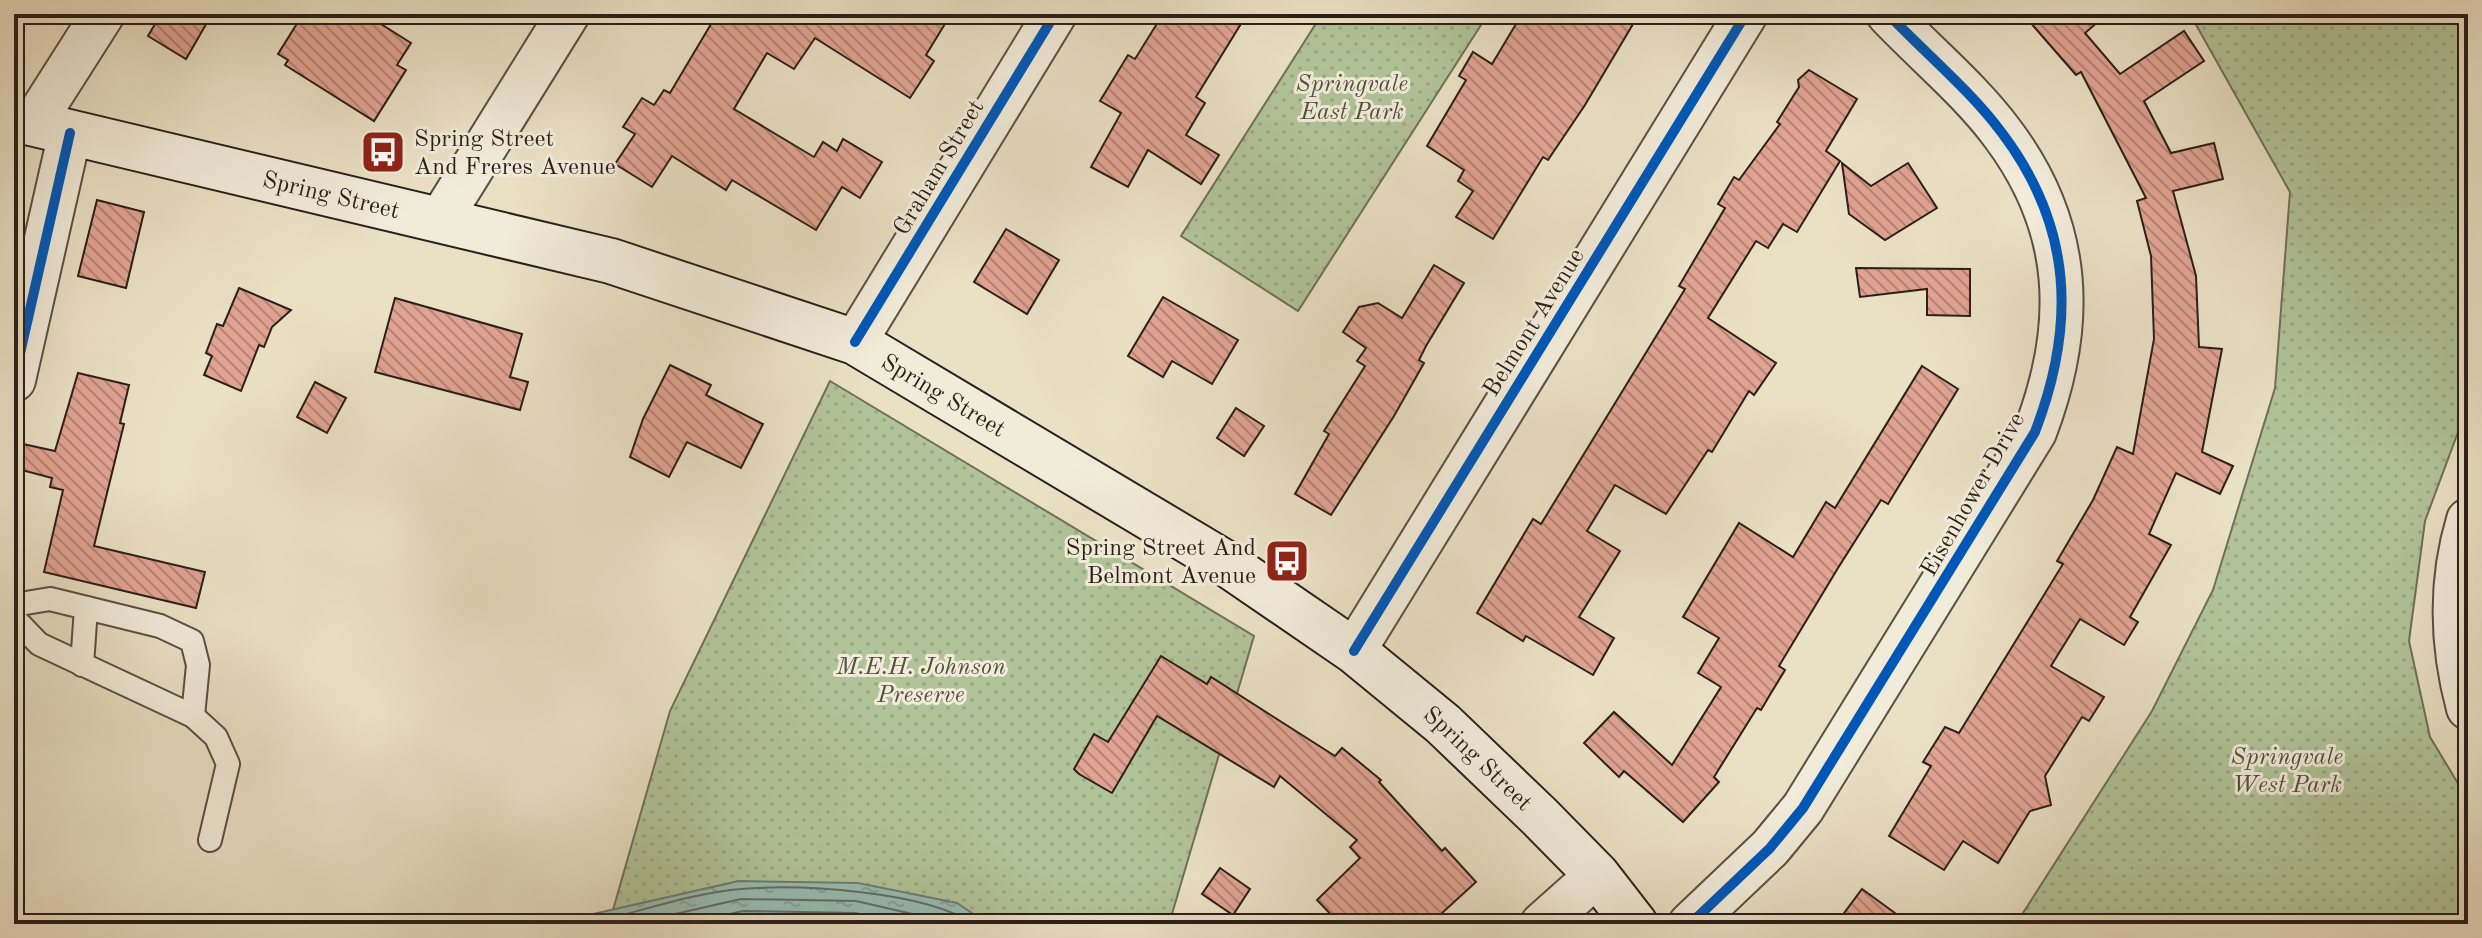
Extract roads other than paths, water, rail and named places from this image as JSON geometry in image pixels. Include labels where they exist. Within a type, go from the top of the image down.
[{"type":"main road","name":"Spring Street","points":[[39,125],[611,261],[855,342],[1227,564],[1354,651],[1443,724],[1597,875],[1635,924]]},
{"type":"street","points":[[14,380],[39,125],[103,14]]},
{"type":"street","points":[[440,220],[568,14]]},
{"type":"street","name":"Graham Street","points":[[855,342],[1055,14]]},
{"type":"street","name":"Belmont Avenue","points":[[1354,651],[1746,14]]},
{"type":"street","name":"Eisenhower Drive","points":[[1690,924],[1770,848],[1832,765],[2035,432],[2053,386],[2062,338],[2063,289],[2055,240],[2028,172],[2001,131],[1888,14]]},
{"type":"street","points":[[2468,520],[2457,565],[2453,622],[2457,666],[2468,708]]},
{"type":"street","points":[[1542,924],[1597,875]]},
{"type":"lane","points":[[14,605],[50,599],[160,626],[192,641],[198,665],[193,716]]},
{"type":"lane","points":[[82,665],[86,608]]},
{"type":"lane","points":[[14,618],[39,644],[193,716],[216,737],[228,764],[210,840]]},
{"type":"water","points":[[739,881],[858,883],[957,903],[988,924],[549,924]]},
{"type":"place","name":"Spring Street And Freres Avenue","points":[[383,152]]},
{"type":"place","name":"Spring Street And Belmont Avenue","points":[[1287,561]]},
{"type":"park label","name":"Springvale East Park","points":[[1352,97]]},
{"type":"park label","name":"M.E.H. Johnson Preserve","points":[[921,680]]},
{"type":"park label","name":"Springvale West Park","points":[[2287,770]]}]
